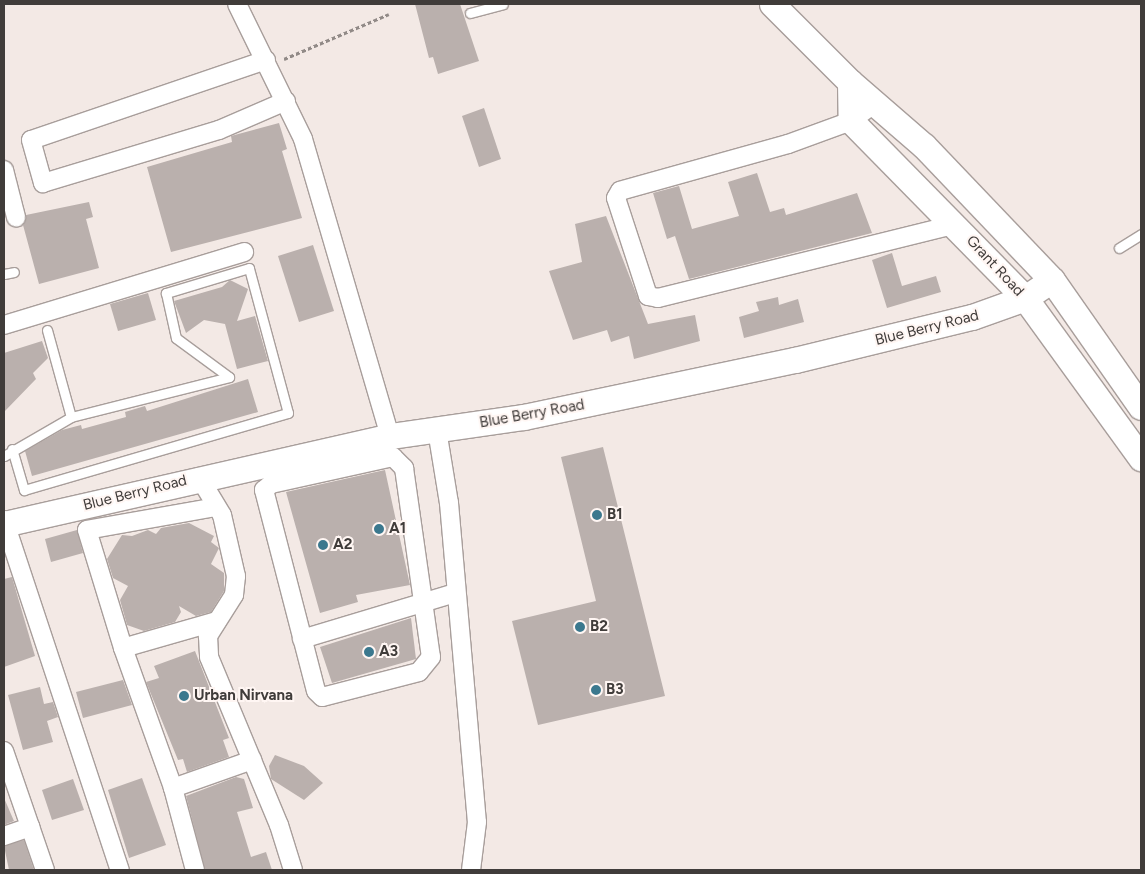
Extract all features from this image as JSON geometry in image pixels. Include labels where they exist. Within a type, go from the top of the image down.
[{"type":"street","points":[[237,4],[268,62],[303,139],[390,436]]},
{"type":"street","name":"Grant Road","points":[[772,4],[850,82],[924,146],[1052,280],[1138,395]]},
{"type":"street","points":[[268,62],[31,140],[44,183],[219,130],[286,101]]},
{"type":"street","points":[[850,82],[852,121]]},
{"type":"street","points":[[874,104],[852,121],[788,144],[620,191],[616,198],[648,296],[658,298],[956,224]]},
{"type":"street","name":"Grant Road","points":[[852,121],[956,224],[1025,298],[1141,458]]},
{"type":"street","points":[[4,170],[16,217]]},
{"type":"street","points":[[4,325],[244,252]]},
{"type":"street","name":"Blue Berry Road","points":[[4,523],[390,436],[524,417],[795,360],[972,318],[1025,298],[1052,280]]},
{"type":"street","points":[[437,430],[477,822],[471,870]]},
{"type":"street","points":[[398,459],[404,468],[425,601],[430,658],[419,672],[322,697],[316,691],[264,494],[271,484],[398,459]]},
{"type":"street","points":[[206,476],[216,507],[222,515],[236,587],[208,636],[209,656],[252,760],[293,870]]},
{"type":"street","points":[[195,870],[173,788],[123,648],[87,530],[216,507]]},
{"type":"street","points":[[4,523],[120,870]]},
{"type":"street","points":[[302,639],[455,593]]},
{"type":"street","points":[[123,648],[217,621]]},
{"type":"street","points":[[4,751],[44,870]]},
{"type":"street","points":[[173,788],[252,760]]},
{"type":"street","points":[[4,836],[30,827]]},
{"type":"lane","points":[[470,14],[503,4]]},
{"type":"lane","points":[[1119,248],[1141,234]]},
{"type":"lane","points":[[4,456],[12,449],[71,417],[229,377],[176,338],[166,293],[249,268],[288,412],[24,490],[12,449]]},
{"type":"lane","points":[[4,274],[14,272]]},
{"type":"lane","points":[[48,330],[71,417]]},
{"type":"path","points":[[268,62],[389,14]]},
{"type":"building","points":[[415,4],[460,4],[479,61],[438,74],[433,57],[429,58]]},
{"type":"building","points":[[484,108],[501,159],[479,167],[462,116]]},
{"type":"building","points":[[279,123],[287,149],[282,151],[302,218],[171,252],[147,167],[232,142],[231,136]]},
{"type":"building","points":[[757,173],[770,212],[784,208],[786,215],[857,193],[872,233],[689,279],[675,236],[667,239],[653,193],[679,186],[692,229],[739,216],[728,182]]},
{"type":"building","points":[[89,202],[93,217],[86,219],[99,268],[39,284],[23,225],[26,215]]},
{"type":"building","points":[[606,216],[648,324],[695,315],[700,341],[634,359],[629,336],[611,342],[607,330],[573,340],[549,271],[582,262],[575,224]]},
{"type":"building","points":[[313,245],[334,311],[299,322],[278,256]]},
{"type":"building","points":[[892,253],[902,286],[936,276],[941,292],[887,308],[872,260]]},
{"type":"building","points":[[230,280],[248,289],[237,321],[255,316],[268,361],[237,369],[225,324],[204,320],[186,333],[174,301],[222,287]]},
{"type":"building","points":[[148,293],[156,320],[118,331],[110,304]]},
{"type":"building","points":[[778,297],[779,305],[798,299],[804,322],[744,338],[739,317],[759,311],[756,302]]},
{"type":"building","points":[[42,341],[48,358],[33,373],[36,379],[4,412],[4,353]]},
{"type":"building","points":[[248,379],[258,412],[32,476],[25,451],[62,430],[81,425],[82,429],[126,417],[125,412],[145,406],[147,411]]},
{"type":"building","points":[[603,447],[665,696],[538,725],[512,621],[596,601],[561,457]]},
{"type":"building","points":[[385,470],[410,585],[356,595],[358,602],[320,613],[286,492]]},
{"type":"building","points":[[189,523],[214,536],[211,542],[219,548],[211,564],[224,573],[224,591],[211,612],[196,616],[179,606],[181,612],[175,622],[144,631],[127,625],[120,600],[128,586],[113,578],[107,559],[122,535],[132,536],[148,530],[156,534],[161,528]]},
{"type":"building","points":[[77,530],[83,553],[51,562],[45,539]]},
{"type":"building","points":[[12,577],[35,656],[4,667],[4,579]]},
{"type":"building","name":"A3","points":[[411,618],[416,659],[332,683],[320,647]]},
{"type":"building","name":"Urban Nirvana","points":[[195,651],[229,738],[223,740],[229,757],[187,772],[183,759],[178,760],[146,682],[159,678],[154,666]]},
{"type":"building","points":[[123,680],[132,705],[83,718],[76,692]]},
{"type":"building","points":[[40,687],[44,704],[53,702],[58,717],[47,721],[53,742],[23,750],[8,695]]},
{"type":"building","points":[[275,755],[304,766],[323,783],[304,800],[271,779],[269,766]]},
{"type":"building","points":[[236,777],[244,779],[253,808],[237,812],[251,857],[266,852],[272,870],[205,870],[186,796]]},
{"type":"building","points":[[142,778],[166,845],[129,858],[108,790]]},
{"type":"building","points":[[73,779],[84,810],[52,820],[42,790]]},
{"type":"building","points":[[4,798],[14,821],[4,825]]},
{"type":"building","points":[[24,840],[34,870],[9,870],[4,846]]},
{"type":"place","name":"B1","points":[[597,515]]},
{"type":"place","name":"A1","points":[[379,529]]},
{"type":"place","name":"A2","points":[[323,545]]},
{"type":"place","name":"B2","points":[[580,627]]},
{"type":"place","name":"A3","points":[[369,652]]},
{"type":"place","name":"B3","points":[[596,690]]},
{"type":"place","name":"Urban Nirvana","points":[[184,696]]}]
